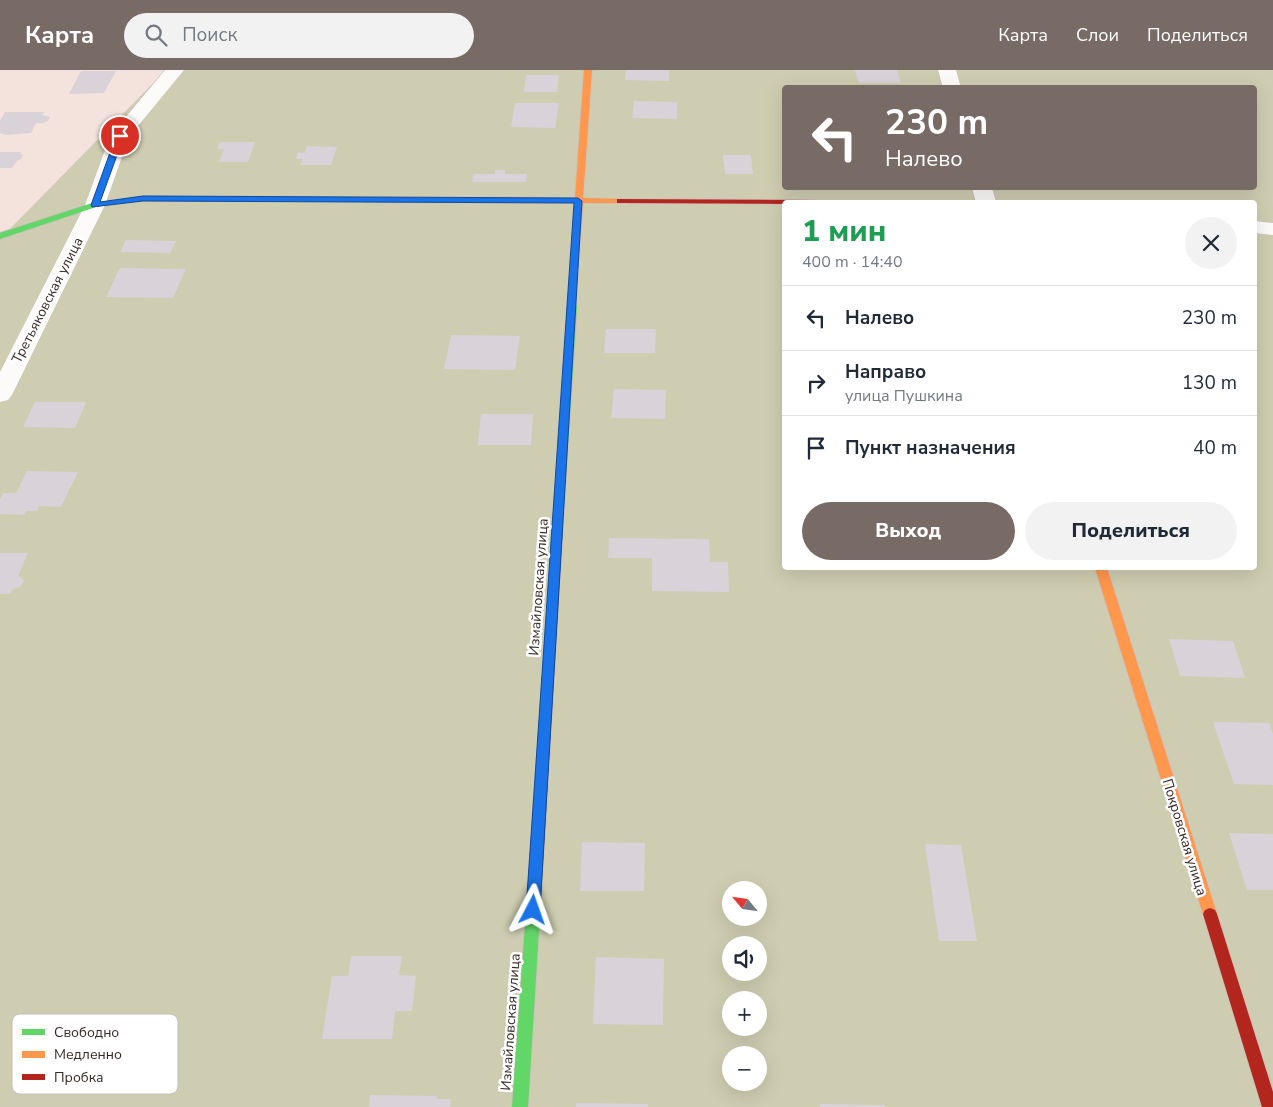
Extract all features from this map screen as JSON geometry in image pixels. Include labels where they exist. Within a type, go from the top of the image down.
[{"type":"street","name":"Третьяковская улица","points":[[0,395],[95,205],[120,136],[176,70]]},
{"type":"street","name":"Измайловская улица","points":[[520,1107],[588,70]]},
{"type":"street","points":[[947,70],[951,85]]},
{"type":"street","points":[[0,236],[95,205],[143,198],[782,202]]},
{"type":"street","points":[[1257,227],[1273,229]]},
{"type":"street","name":"Покровская улица","points":[[1102,570],[1270,1107]]},
{"type":"green space","points":[[166,70],[1273,70],[1273,1107],[0,1107],[0,239]]},
{"type":"building","points":[[626,70],[669,70],[669,81],[625,80]]},
{"type":"building","points":[[855,70],[897,70],[901,83],[859,83]]},
{"type":"building","points":[[81,71],[116,71],[104,93],[69,94]]},
{"type":"building","points":[[526,75],[559,75],[557,92],[524,92]]},
{"type":"building","points":[[634,101],[677,102],[677,119],[632,118]]},
{"type":"building","points":[[515,103],[559,103],[555,128],[511,127]]},
{"type":"building","points":[[5,112],[44,112],[42,115],[50,117],[48,121],[36,123],[31,133],[6,135],[0,133],[0,121]]},
{"type":"building","points":[[220,142],[255,142],[248,162],[219,162],[224,149],[217,149]]},
{"type":"building","points":[[307,146],[337,147],[331,165],[300,165],[303,159],[296,159],[298,152],[305,153]]},
{"type":"building","points":[[0,152],[21,152],[20,154],[23,155],[12,168],[0,168]]},
{"type":"building","points":[[723,155],[751,155],[753,174],[725,174]]},
{"type":"building","points":[[495,170],[505,170],[505,174],[527,174],[526,182],[472,182],[473,174],[495,174]]},
{"type":"building","points":[[126,240],[176,241],[170,253],[120,252]]},
{"type":"building","points":[[120,268],[186,269],[173,298],[106,297]]},
{"type":"building","points":[[606,329],[656,329],[655,353],[604,353]]},
{"type":"building","points":[[451,335],[520,336],[515,370],[444,369]]},
{"type":"building","points":[[614,389],[666,390],[665,419],[611,418]]},
{"type":"building","points":[[35,402],[86,402],[75,428],[23,427]]},
{"type":"building","points":[[481,414],[533,414],[531,445],[478,445]]},
{"type":"building","points":[[27,471],[78,472],[61,507],[39,506],[37,511],[26,511],[24,515],[0,514],[0,499],[3,493],[16,493]]},
{"type":"building","points":[[609,538],[709,539],[710,562],[728,562],[729,592],[652,591],[652,558],[608,558]]},
{"type":"building","points":[[0,553],[28,553],[18,576],[24,580],[21,586],[12,590],[11,594],[0,594]]},
{"type":"building","points":[[1169,639],[1233,641],[1245,678],[1180,676]]},
{"type":"building","points":[[1213,722],[1269,723],[1273,734],[1273,785],[1234,784]]},
{"type":"building","points":[[1229,833],[1273,834],[1273,890],[1247,890]]},
{"type":"building","points":[[582,842],[645,843],[644,891],[580,891]]},
{"type":"building","points":[[925,844],[961,845],[977,941],[939,941]]},
{"type":"building","points":[[351,956],[402,956],[399,975],[416,976],[412,1011],[395,1011],[392,1039],[322,1039],[332,976],[348,976]]},
{"type":"building","points":[[596,957],[664,959],[663,1025],[593,1024]]},
{"type":"building","points":[[370,1095],[437,1096],[437,1099],[451,1099],[450,1107],[369,1107]]},
{"type":"building","points":[[576,1103],[648,1104],[648,1107],[576,1107]]},
{"type":"building","points":[[820,1104],[885,1105],[885,1107],[820,1107]]},
{"type":"traffic: fast","points":[[0,236],[95,205],[143,198],[311,199]]},
{"type":"traffic: fast","points":[[558,524],[572,306]]},
{"type":"traffic: fast","points":[[520,1107],[534,897]]},
{"type":"traffic: slow","points":[[572,306],[588,70]]},
{"type":"traffic: slow","points":[[311,199],[620,201]]},
{"type":"traffic: slow","points":[[1102,570],[1210,914]]},
{"type":"traffic: jam","points":[[620,201],[782,202]]},
{"type":"traffic: jam","points":[[534,897],[558,524]]},
{"type":"traffic: jam","points":[[1210,914],[1270,1107]]},
{"type":"route","points":[[120,136],[95,205],[143,198],[578,201],[533,910]]}]
